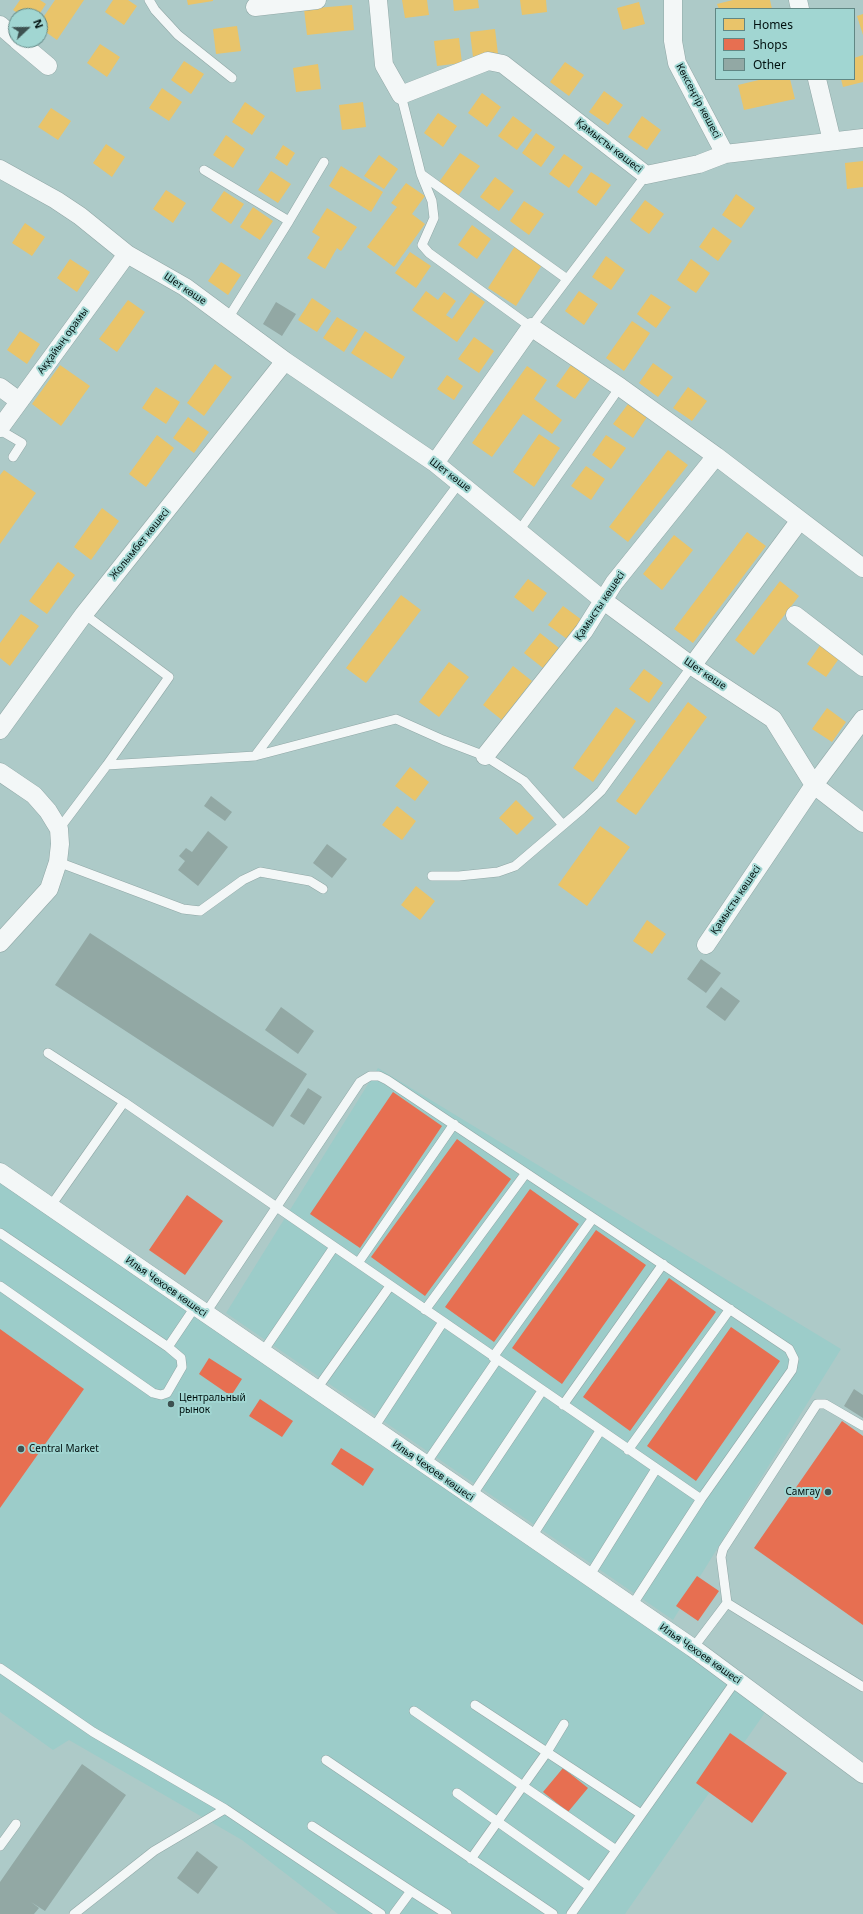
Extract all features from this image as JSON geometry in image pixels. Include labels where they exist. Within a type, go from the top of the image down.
[{"type":"street","points":[[255,7],[317,0]]},
{"type":"street","points":[[378,0],[384,65],[401,95]]},
{"type":"street","name":"Көксеңгір көшесі","points":[[673,0],[673,41],[677,63],[726,154]]},
{"type":"street","points":[[0,25],[8,32]]},
{"type":"street","points":[[27,48],[48,66]]},
{"type":"street","name":"Қамысты көшесі","points":[[401,95],[488,61],[503,64],[646,175],[699,164],[726,154],[863,138]]},
{"type":"street","points":[[817,80],[832,141]]},
{"type":"street","name":"Шет көше","points":[[0,169],[80,216],[127,254],[186,287],[227,320],[284,362],[436,463],[604,601],[692,666],[773,719],[814,785],[863,823]]},
{"type":"street","name":"Аққайың орамы","points":[[0,429],[127,254]]},
{"type":"street","points":[[436,463],[531,327],[620,387],[716,456],[863,568]]},
{"type":"street","name":"Жолымбет көшесі","points":[[0,730],[84,614],[284,362]]},
{"type":"street","points":[[0,387],[19,401]]},
{"type":"street","name":"Қамысты көшесі","points":[[485,756],[584,631],[614,583],[716,456]]},
{"type":"street","points":[[692,666],[800,520]]},
{"type":"street","points":[[796,615],[863,667]]},
{"type":"street","name":"Қамысты көшесі","points":[[706,945],[814,785],[863,719]]},
{"type":"street","points":[[0,772],[34,795],[48,811],[59,829],[60,844],[58,862],[49,889],[0,943]]},
{"type":"street","name":"Илья Чехоев көшесі","points":[[0,1172],[588,1578],[693,1648],[863,1774]]},
{"type":"lane","points":[[149,0],[155,10],[178,35],[232,78]]},
{"type":"lane","points":[[401,95],[421,174],[432,202],[434,218],[422,245],[429,253],[531,327],[646,175]]},
{"type":"lane","points":[[227,320],[324,162]]},
{"type":"lane","points":[[204,170],[288,221]]},
{"type":"lane","points":[[421,174],[567,279]]},
{"type":"lane","points":[[520,531],[620,387]]},
{"type":"lane","points":[[0,429],[22,443],[13,458]]},
{"type":"lane","points":[[255,756],[460,482]]},
{"type":"lane","points":[[59,829],[107,765],[169,677],[84,614]]},
{"type":"lane","points":[[432,876],[459,876],[498,872],[515,866],[601,791],[692,666]]},
{"type":"lane","points":[[107,765],[255,756],[396,719],[443,740],[485,756],[524,780],[563,825]]},
{"type":"lane","points":[[58,862],[183,909],[200,911],[243,880],[260,872],[310,881],[324,889]]},
{"type":"lane","points":[[48,1053],[124,1102],[600,1431],[701,1499]]},
{"type":"lane","points":[[168,1347],[200,1310],[276,1208],[360,1082],[370,1076],[379,1076],[454,1124],[789,1349],[794,1359],[792,1370],[701,1499],[631,1607]]},
{"type":"lane","points":[[50,1207],[124,1102]]},
{"type":"lane","points":[[358,1263],[454,1124]]},
{"type":"lane","points":[[425,1310],[526,1172]]},
{"type":"lane","points":[[425,1465],[495,1358],[593,1218]]},
{"type":"lane","points":[[0,1232],[168,1347],[181,1358],[182,1367],[167,1393],[161,1395],[153,1393],[0,1286]]},
{"type":"lane","points":[[262,1353],[334,1247]]},
{"type":"lane","points":[[563,1405],[662,1264]]},
{"type":"lane","points":[[316,1390],[390,1286]]},
{"type":"lane","points":[[628,1450],[730,1309]]},
{"type":"lane","points":[[372,1429],[443,1322]]},
{"type":"lane","points":[[472,1497],[542,1391]]},
{"type":"lane","points":[[693,1648],[727,1603],[721,1557],[723,1549],[817,1404],[825,1404],[863,1426]]},
{"type":"lane","points":[[531,1538],[600,1431]]},
{"type":"lane","points":[[588,1578],[656,1469]]},
{"type":"lane","points":[[727,1603],[863,1687]]},
{"type":"lane","points":[[0,1668],[93,1732],[225,1809],[381,1914]]},
{"type":"lane","points":[[571,1914],[737,1680]]},
{"type":"lane","points":[[475,1705],[641,1814]]},
{"type":"lane","points":[[414,1711],[616,1850]]},
{"type":"lane","points":[[471,1859],[497,1820],[547,1752],[564,1724]]},
{"type":"lane","points":[[326,1760],[553,1914]]},
{"type":"lane","points":[[457,1792],[590,1887]]},
{"type":"lane","points":[[74,1914],[154,1850],[225,1809]]},
{"type":"lane","points":[[0,1846],[16,1824]]},
{"type":"lane","points":[[312,1826],[448,1914]]},
{"type":"lane","points":[[394,1914],[411,1891]]},
{"type":"shaded area","points":[[378,1068],[841,1349],[673,1620],[226,1313]]},
{"type":"shaded area","name":"Центральный рынок","points":[[0,1162],[631,1607],[773,1701],[625,1914],[338,1914],[242,1840],[69,1740],[53,1750],[0,1712]]},
{"type":"building: Homes","points":[[20,0],[40,0],[46,4],[43,8],[14,8]]},
{"type":"building: Homes","points":[[55,0],[84,0],[57,40],[48,34],[48,10]]},
{"type":"building: Homes","points":[[113,0],[128,0],[137,6],[124,25],[105,12]]},
{"type":"building: Homes","points":[[187,0],[213,0],[213,1],[188,5]]},
{"type":"building: Homes","points":[[402,0],[427,0],[429,15],[405,18]]},
{"type":"building: Homes","points":[[453,0],[478,0],[479,8],[454,11]]},
{"type":"building: Homes","points":[[520,0],[546,0],[547,12],[522,15]]},
{"type":"building: Homes","points":[[733,0],[770,0],[772,8],[719,8],[717,4]]},
{"type":"building: Homes","points":[[639,2],[645,24],[623,30],[617,8]]},
{"type":"building: Homes","points":[[352,5],[354,30],[307,35],[304,9]]},
{"type":"building: Homes","points":[[863,14],[863,35],[857,16]]},
{"type":"building: Homes","points":[[237,26],[241,51],[216,54],[213,29]]},
{"type":"building: Homes","points":[[495,29],[498,54],[473,57],[470,32]]},
{"type":"building: Homes","points":[[459,38],[462,63],[437,66],[434,41]]},
{"type":"building: Homes","points":[[100,44],[120,57],[107,77],[87,63]]},
{"type":"building: Homes","points":[[863,55],[863,82],[843,87],[841,80],[855,80],[855,58]]},
{"type":"building: Homes","points":[[184,61],[204,74],[191,94],[171,80]]},
{"type":"building: Homes","points":[[565,62],[584,75],[569,96],[550,82]]},
{"type":"building: Homes","points":[[318,64],[321,89],[296,92],[293,68]]},
{"type":"building: Homes","points":[[759,80],[790,80],[795,99],[744,110],[738,85]]},
{"type":"building: Homes","points":[[162,88],[182,102],[169,121],[149,108]]},
{"type":"building: Homes","points":[[604,91],[623,105],[608,125],[589,112]]},
{"type":"building: Homes","points":[[482,93],[501,107],[487,127],[468,113]]},
{"type":"building: Homes","points":[[245,102],[265,116],[252,135],[232,122]]},
{"type":"building: Homes","points":[[363,102],[366,127],[342,130],[339,105]]},
{"type":"building: Homes","points":[[51,108],[71,121],[58,140],[38,127]]},
{"type":"building: Homes","points":[[438,113],[457,126],[443,147],[424,133]]},
{"type":"building: Homes","points":[[513,116],[532,130],[517,150],[498,136]]},
{"type":"building: Homes","points":[[642,116],[661,130],[647,150],[628,137]]},
{"type":"building: Homes","points":[[536,133],[555,147],[541,167],[522,153]]},
{"type":"building: Homes","points":[[226,135],[245,149],[233,168],[213,155]]},
{"type":"building: Homes","points":[[106,144],[125,157],[112,177],[93,163]]},
{"type":"building: Homes","points":[[283,145],[295,153],[287,166],[275,158]]},
{"type":"building: Homes","points":[[460,153],[480,166],[458,196],[439,182]]},
{"type":"building: Homes","points":[[564,154],[583,167],[569,188],[549,174]]},
{"type":"building: Homes","points":[[379,155],[398,169],[384,189],[364,176]]},
{"type":"building: Homes","points":[[863,161],[863,187],[847,189],[845,163]]},
{"type":"building: Homes","points":[[341,166],[383,192],[371,212],[329,186]]},
{"type":"building: Homes","points":[[271,171],[291,184],[278,203],[258,190]]},
{"type":"building: Homes","points":[[591,172],[611,185],[596,206],[577,192]]},
{"type":"building: Homes","points":[[495,177],[514,191],[499,211],[480,197]]},
{"type":"building: Homes","points":[[406,183],[425,196],[412,214],[425,224],[394,267],[367,247],[397,207],[391,203]]},
{"type":"building: Homes","points":[[166,190],[186,203],[173,223],[153,209]]},
{"type":"building: Homes","points":[[224,191],[244,204],[231,224],[211,210]]},
{"type":"building: Homes","points":[[736,194],[755,208],[741,228],[722,215]]},
{"type":"building: Homes","points":[[645,200],[664,214],[649,234],[630,220]]},
{"type":"building: Homes","points":[[524,201],[544,214],[529,235],[510,221]]},
{"type":"building: Homes","points":[[253,207],[273,221],[260,240],[240,227]]},
{"type":"building: Homes","points":[[327,208],[357,227],[341,251],[337,248],[325,269],[307,258],[320,237],[312,232]]},
{"type":"building: Homes","points":[[25,223],[45,237],[32,256],[12,243]]},
{"type":"building: Homes","points":[[472,225],[491,239],[477,259],[458,245]]},
{"type":"building: Homes","points":[[713,227],[732,241],[718,261],[699,247]]},
{"type":"building: Homes","points":[[515,246],[542,265],[516,306],[488,288]]},
{"type":"building: Homes","points":[[410,252],[431,266],[416,288],[395,273]]},
{"type":"building: Homes","points":[[606,256],[625,270],[611,290],[592,277]]},
{"type":"building: Homes","points":[[70,259],[90,272],[77,292],[57,278]]},
{"type":"building: Homes","points":[[691,259],[710,273],[696,293],[677,280]]},
{"type":"building: Homes","points":[[221,262],[241,275],[228,295],[208,281]]},
{"type":"building: Homes","points":[[426,291],[438,300],[444,292],[456,301],[446,315],[452,319],[471,292],[485,302],[457,342],[412,310]]},
{"type":"building: Homes","points":[[579,291],[598,304],[584,325],[565,311]]},
{"type":"building: Homes","points":[[651,294],[671,307],[656,328],[637,314]]},
{"type":"building: Homes","points":[[312,298],[331,311],[317,332],[298,320]]},
{"type":"building: Homes","points":[[128,300],[145,312],[117,352],[99,339]]},
{"type":"building: Homes","points":[[337,317],[358,330],[344,352],[323,338]]},
{"type":"building: Homes","points":[[632,321],[650,333],[624,371],[606,358]]},
{"type":"building: Homes","points":[[20,331],[40,344],[27,364],[7,350]]},
{"type":"building: Homes","points":[[365,331],[405,357],[392,379],[351,353]]},
{"type":"building: Homes","points":[[474,337],[494,351],[479,373],[458,359]]},
{"type":"building: Homes","points":[[653,363],[673,377],[658,397],[639,383]]},
{"type":"building: Homes","points":[[215,364],[232,377],[204,416],[187,403]]},
{"type":"building: Homes","points":[[60,365],[90,386],[61,426],[32,404]]},
{"type":"building: Homes","points":[[571,365],[590,379],[575,399],[556,386]]},
{"type":"building: Homes","points":[[527,366],[547,380],[534,399],[562,420],[552,434],[523,414],[492,457],[472,443]]},
{"type":"building: Homes","points":[[447,375],[463,386],[454,400],[437,389]]},
{"type":"building: Homes","points":[[156,387],[180,402],[166,424],[142,408]]},
{"type":"building: Homes","points":[[688,387],[707,401],[692,421],[673,408]]},
{"type":"building: Homes","points":[[628,404],[647,417],[633,438],[613,424]]},
{"type":"building: Homes","points":[[188,417],[209,432],[194,453],[173,438]]},
{"type":"building: Homes","points":[[539,434],[560,448],[534,487],[513,472]]},
{"type":"building: Homes","points":[[157,435],[174,448],[146,487],[129,474]]},
{"type":"building: Homes","points":[[606,435],[626,448],[611,469],[592,455]]},
{"type":"building: Homes","points":[[668,450],[688,465],[628,542],[609,527]]},
{"type":"building: Homes","points":[[586,466],[605,479],[591,500],[571,486]]},
{"type":"building: Homes","points":[[4,470],[36,493],[0,544],[0,475]]},
{"type":"building: Homes","points":[[102,508],[119,521],[91,560],[74,547]]},
{"type":"building: Homes","points":[[747,532],[766,546],[693,643],[674,629]]},
{"type":"building: Homes","points":[[674,535],[693,550],[662,590],[643,574]]},
{"type":"building: Homes","points":[[58,562],[75,575],[47,614],[29,601]]},
{"type":"building: Homes","points":[[528,579],[547,593],[533,612],[514,597]]},
{"type":"building: Homes","points":[[780,581],[799,596],[754,655],[735,640]]},
{"type":"building: Homes","points":[[401,595],[421,610],[366,683],[346,668]]},
{"type":"building: Homes","points":[[563,606],[582,620],[567,639],[548,625]]},
{"type":"building: Homes","points":[[21,614],[39,626],[10,666],[0,658],[0,643]]},
{"type":"building: Homes","points":[[540,633],[559,648],[543,668],[524,653]]},
{"type":"building: Homes","points":[[821,644],[840,657],[826,677],[807,664]]},
{"type":"building: Homes","points":[[449,662],[469,677],[439,717],[419,702]]},
{"type":"building: Homes","points":[[513,666],[532,681],[502,720],[483,705]]},
{"type":"building: Homes","points":[[644,669],[663,683],[649,703],[629,689]]},
{"type":"building: Homes","points":[[688,702],[707,717],[636,815],[616,801]]},
{"type":"building: Homes","points":[[616,707],[636,721],[593,782],[573,768]]},
{"type":"building: Homes","points":[[827,708],[846,722],[832,742],[812,729]]},
{"type":"building: Homes","points":[[410,767],[429,782],[415,801],[395,786]]},
{"type":"building: Homes","points":[[516,800],[534,818],[517,835],[499,818]]},
{"type":"building: Homes","points":[[397,806],[416,821],[402,840],[382,825]]},
{"type":"building: Homes","points":[[600,826],[630,847],[587,906],[558,885]]},
{"type":"building: Homes","points":[[416,886],[435,901],[420,920],[401,905]]},
{"type":"building: Homes","points":[[647,920],[666,934],[652,954],[633,941]]},
{"type":"building: Shops","points":[[393,1092],[442,1126],[360,1248],[310,1214]]},
{"type":"building: Shops","points":[[457,1139],[511,1179],[425,1296],[371,1257]]},
{"type":"building: Shops","points":[[530,1189],[579,1224],[494,1342],[445,1307]]},
{"type":"building: Shops","points":[[187,1195],[223,1221],[185,1275],[149,1250]]},
{"type":"building: Shops","points":[[596,1230],[646,1265],[562,1384],[512,1348]]},
{"type":"building: Shops","points":[[669,1278],[716,1312],[630,1431],[583,1397]]},
{"type":"building: Shops","points":[[731,1327],[780,1361],[696,1481],[647,1446]]},
{"type":"building: Shops","name":"Central Market","points":[[0,1329],[84,1389],[0,1508]]},
{"type":"building: Shops","points":[[209,1358],[242,1379],[231,1396],[199,1374]]},
{"type":"building: Shops","points":[[260,1399],[293,1421],[282,1437],[249,1416]]},
{"type":"building: Shops","name":"Самгау","points":[[842,1421],[863,1436],[863,1625],[754,1548]]},
{"type":"building: Shops","points":[[341,1448],[374,1469],[363,1486],[331,1464]]},
{"type":"building: Shops","points":[[697,1576],[719,1591],[698,1621],[676,1606]]},
{"type":"building: Shops","points":[[730,1733],[787,1773],[752,1823],[696,1783]]},
{"type":"building: Shops","points":[[563,1768],[588,1788],[568,1812],[543,1792]]},
{"type":"building: Other","points":[[276,302],[296,314],[282,336],[263,324]]},
{"type":"building: Other","points":[[211,796],[232,812],[225,821],[204,806]]},
{"type":"building: Other","points":[[208,831],[228,847],[198,886],[178,870],[185,861],[179,856],[186,848],[192,852]]},
{"type":"building: Other","points":[[327,844],[347,859],[332,878],[313,863]]},
{"type":"building: Other","points":[[90,933],[307,1074],[273,1127],[55,985]]},
{"type":"building: Other","points":[[701,959],[721,973],[706,993],[687,979]]},
{"type":"building: Other","points":[[721,987],[740,1001],[725,1021],[706,1007]]},
{"type":"building: Other","points":[[281,1007],[314,1031],[298,1054],[265,1030]]},
{"type":"building: Other","points":[[308,1088],[322,1097],[304,1125],[290,1116]]},
{"type":"building: Other","points":[[854,1389],[863,1395],[863,1418],[844,1406]]},
{"type":"building: Other","points":[[82,1764],[126,1795],[45,1911],[31,1902],[39,1908],[34,1914],[0,1914],[0,1882]]},
{"type":"building: Other","points":[[197,1851],[218,1867],[198,1894],[177,1878]]},
{"type":"place","name":"Центральный рынок","points":[[171,1404]]},
{"type":"place","name":"Central Market","points":[[21,1449]]},
{"type":"place","name":"Самгау","points":[[828,1492]]}]
